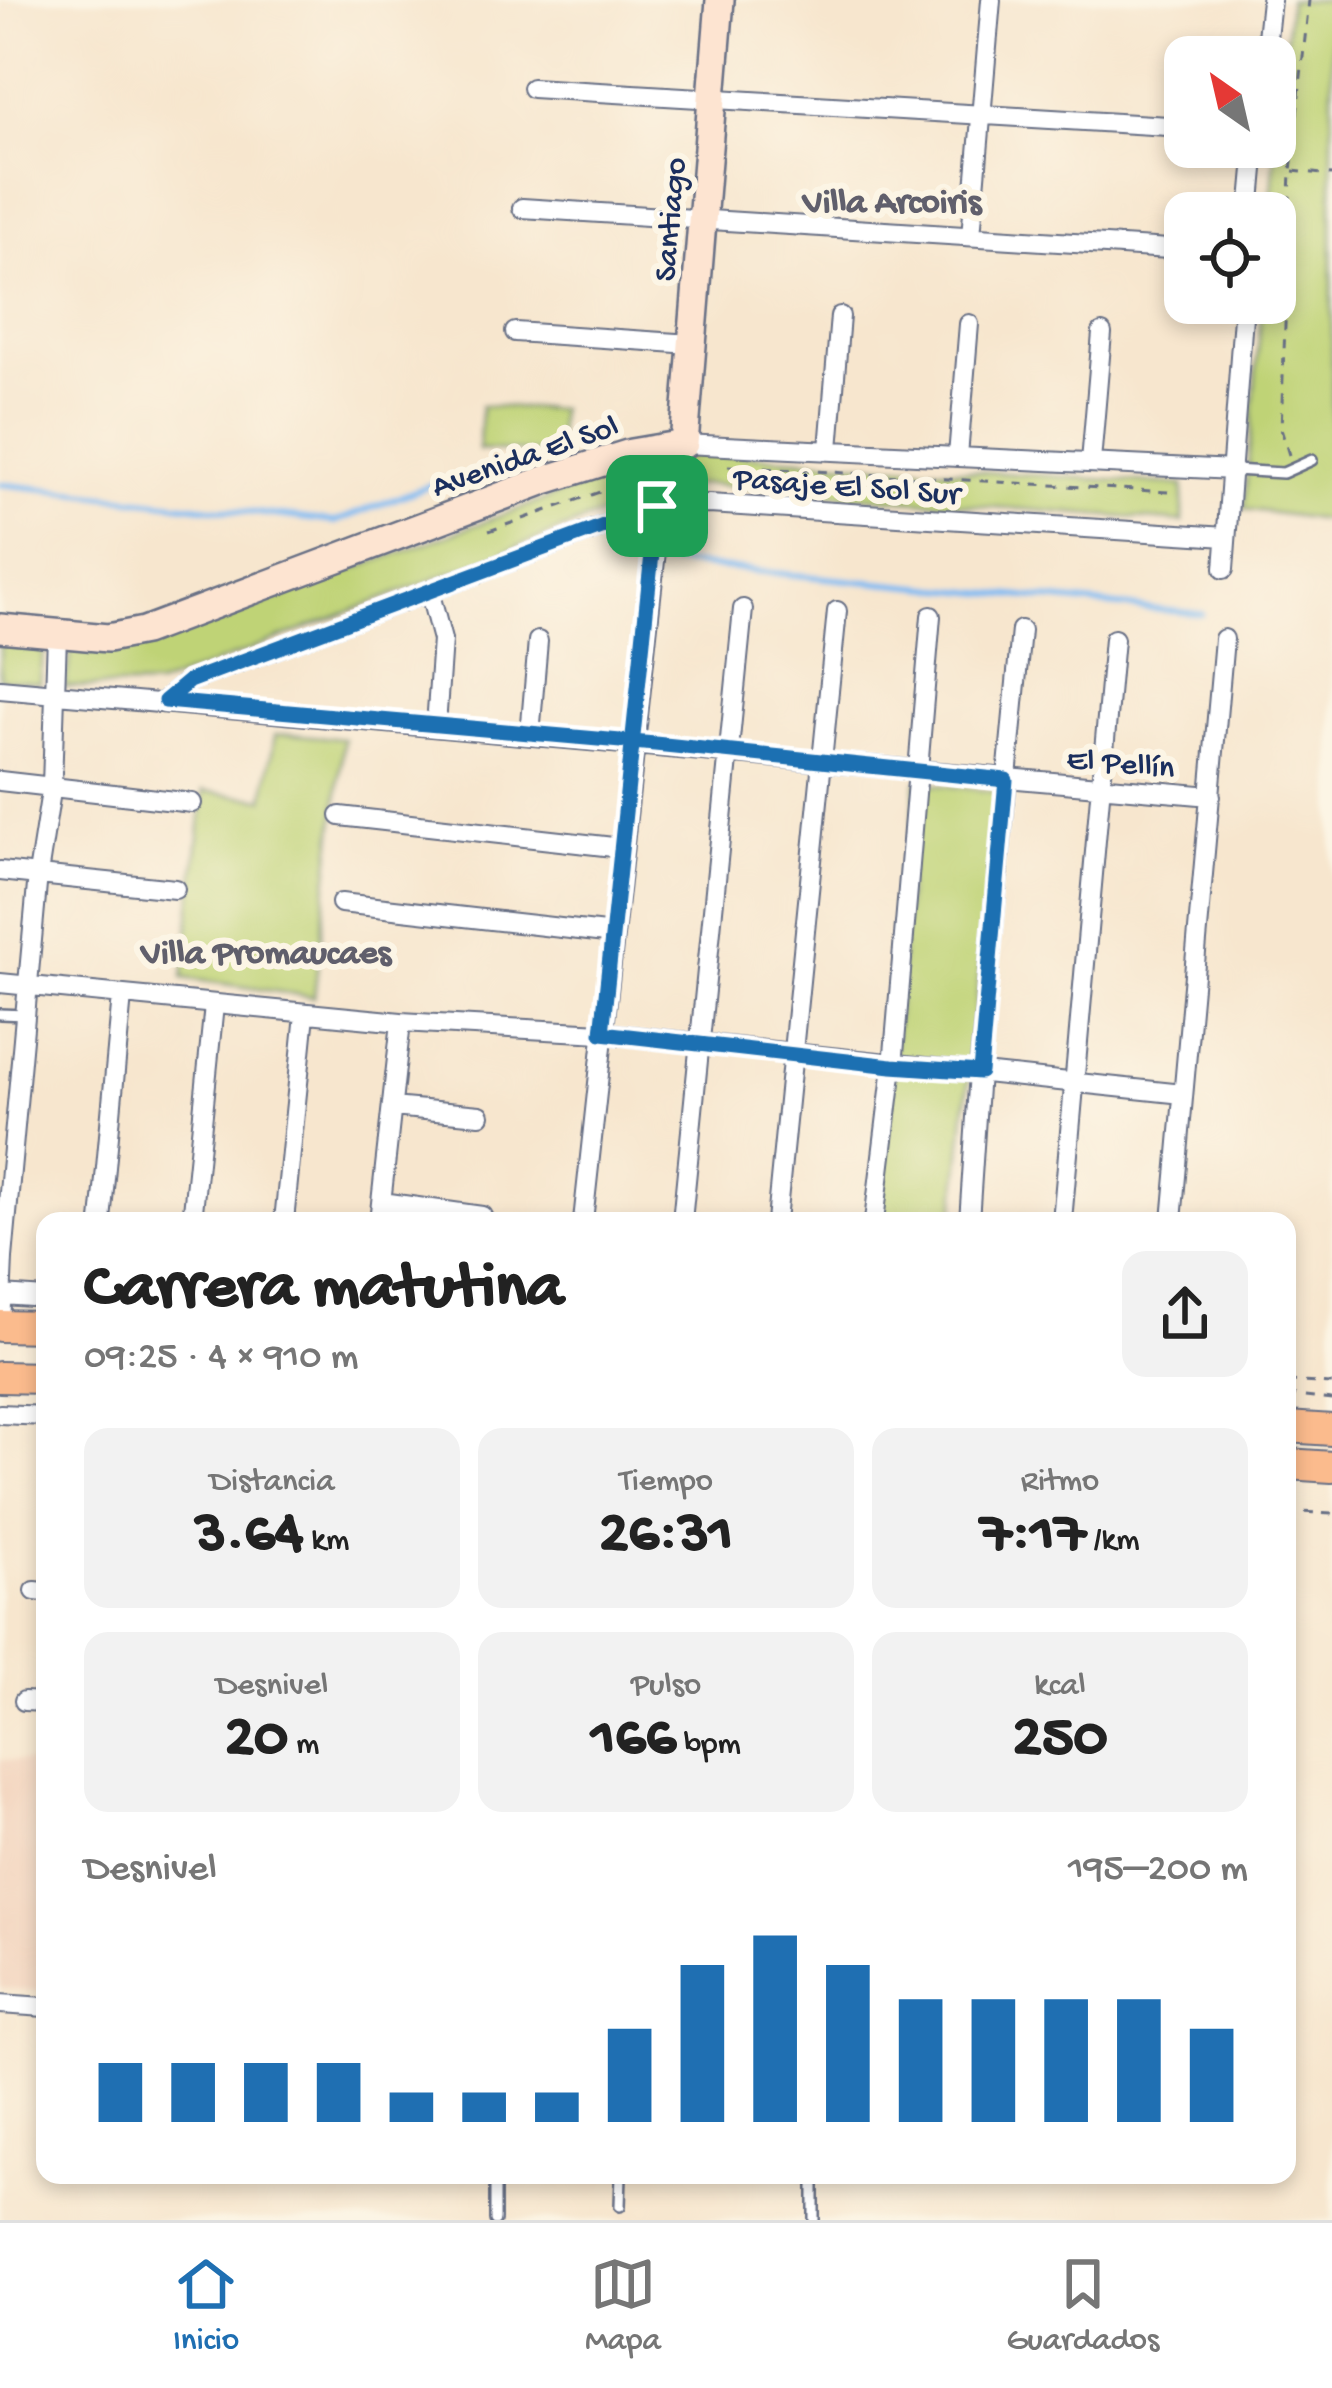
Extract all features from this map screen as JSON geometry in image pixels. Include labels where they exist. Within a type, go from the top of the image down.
[{"type":"main road","points":[[0,1327],[36,1327]]},
{"type":"main road","points":[[0,1377],[36,1378]]},
{"type":"main road","points":[[1296,1428],[1332,1430]]},
{"type":"main road","points":[[1296,1464],[1332,1467]]},
{"type":"street","name":"Santiago","points":[[669,453],[692,344],[720,0]]},
{"type":"street","points":[[970,236],[991,0]]},
{"type":"street","points":[[1256,0],[1271,0],[1267,36]]},
{"type":"street","points":[[532,88],[1164,126]]},
{"type":"street","points":[[522,208],[1164,249]]},
{"type":"street","points":[[829,449],[840,316]]},
{"type":"street","points":[[958,456],[969,324]]},
{"type":"street","points":[[1224,569],[1243,324]]},
{"type":"street","points":[[515,332],[692,344]]},
{"type":"street","points":[[1091,462],[1102,333]]},
{"type":"street","name":"Avenida El Sol","points":[[0,628],[109,638],[144,631],[545,480],[669,453],[829,449],[1234,470]]},
{"type":"street","points":[[584,1212],[657,506],[669,453]]},
{"type":"street","name":"Pasaje El Sol Sur","points":[[165,701],[189,681],[657,506],[710,504],[1226,537]]},
{"type":"street","points":[[430,594],[442,640],[436,726]]},
{"type":"street","points":[[683,1212],[743,609]]},
{"type":"street","points":[[777,1212],[837,610]]},
{"type":"street","points":[[875,1212],[931,616]]},
{"type":"street","points":[[970,1212],[1021,630]]},
{"type":"street","points":[[0,1327],[38,874],[52,785],[57,635]]},
{"type":"street","points":[[1063,1212],[1114,639]]},
{"type":"street","points":[[1173,1212],[1224,639]]},
{"type":"street","points":[[530,735],[538,640]]},
{"type":"street","points":[[0,689],[165,701]]},
{"type":"street","name":"El Pellín","points":[[165,701],[1211,796]]},
{"type":"street","points":[[0,781],[192,803]]},
{"type":"street","points":[[340,816],[622,848]]},
{"type":"street","points":[[0,871],[175,889]]},
{"type":"street","points":[[341,902],[614,934]]},
{"type":"street","points":[[0,983],[401,1022],[602,1033],[1183,1094]]},
{"type":"street","points":[[102,1212],[122,996]]},
{"type":"street","points":[[193,1212],[214,1005]]},
{"type":"street","points":[[285,1212],[305,1014]]},
{"type":"street","points":[[380,1212],[401,1022]]},
{"type":"street","points":[[392,1107],[480,1115]]},
{"type":"street","points":[[3,1295],[36,1297]]},
{"type":"street","points":[[0,1414],[36,1416]]},
{"type":"street","points":[[24,1701],[36,1702]]},
{"type":"street","points":[[0,2004],[36,2006]]},
{"type":"lane","points":[[1234,470],[1283,473],[1312,460]]},
{"type":"lane","points":[[0,1014],[26,1015]]},
{"type":"lane","points":[[495,2184],[495,2220]]},
{"type":"lane","points":[[620,2206],[621,2184]]},
{"type":"lane","points":[[814,2184],[814,2220]]},
{"type":"path","points":[[1299,466],[1289,456],[1281,429],[1291,171],[1310,0]]},
{"type":"path","points":[[1291,171],[1332,175]]},
{"type":"path","points":[[489,531],[669,453]]},
{"type":"path","points":[[709,465],[1169,492]]},
{"type":"path","points":[[1296,1382],[1332,1384]]},
{"type":"path","points":[[1296,1396],[1332,1400]]},
{"type":"path","points":[[1296,1511],[1332,1514]]},
{"type":"shaded area","points":[[0,1760],[36,1762],[36,1990],[0,1988]]},
{"type":"green space","points":[[1289,0],[1332,0],[1332,521],[1244,509],[1260,324],[1296,324],[1296,192],[1272,192],[1274,168],[1296,168],[1296,36],[1286,36]]},
{"type":"green space","points":[[481,406],[559,409],[557,453],[479,450]]},
{"type":"green space","points":[[707,453],[1183,485],[1183,522],[705,484],[665,488],[667,458]]},
{"type":"green space","points":[[647,462],[644,498],[157,686],[65,687],[72,646],[145,646]]},
{"type":"green space","points":[[0,644],[44,649],[40,683],[0,679]]},
{"type":"green space","points":[[275,735],[344,739],[314,997],[183,978],[204,791],[264,799]]},
{"type":"green space","points":[[916,782],[998,792],[955,1212],[881,1212]]},
{"type":"waterway","points":[[0,484],[335,522],[443,480]]},
{"type":"waterway","points":[[660,562],[1202,614]]},
{"type":"district","name":"Villa Arcoiris","points":[[892,198]]},
{"type":"district","name":"Villa Promaucaes","points":[[266,949]]},
{"type":"route","points":[[657,506],[189,681],[165,701],[632,744],[655,744],[1006,780],[980,1072],[602,1033],[632,744],[656,551],[657,506]]}]
